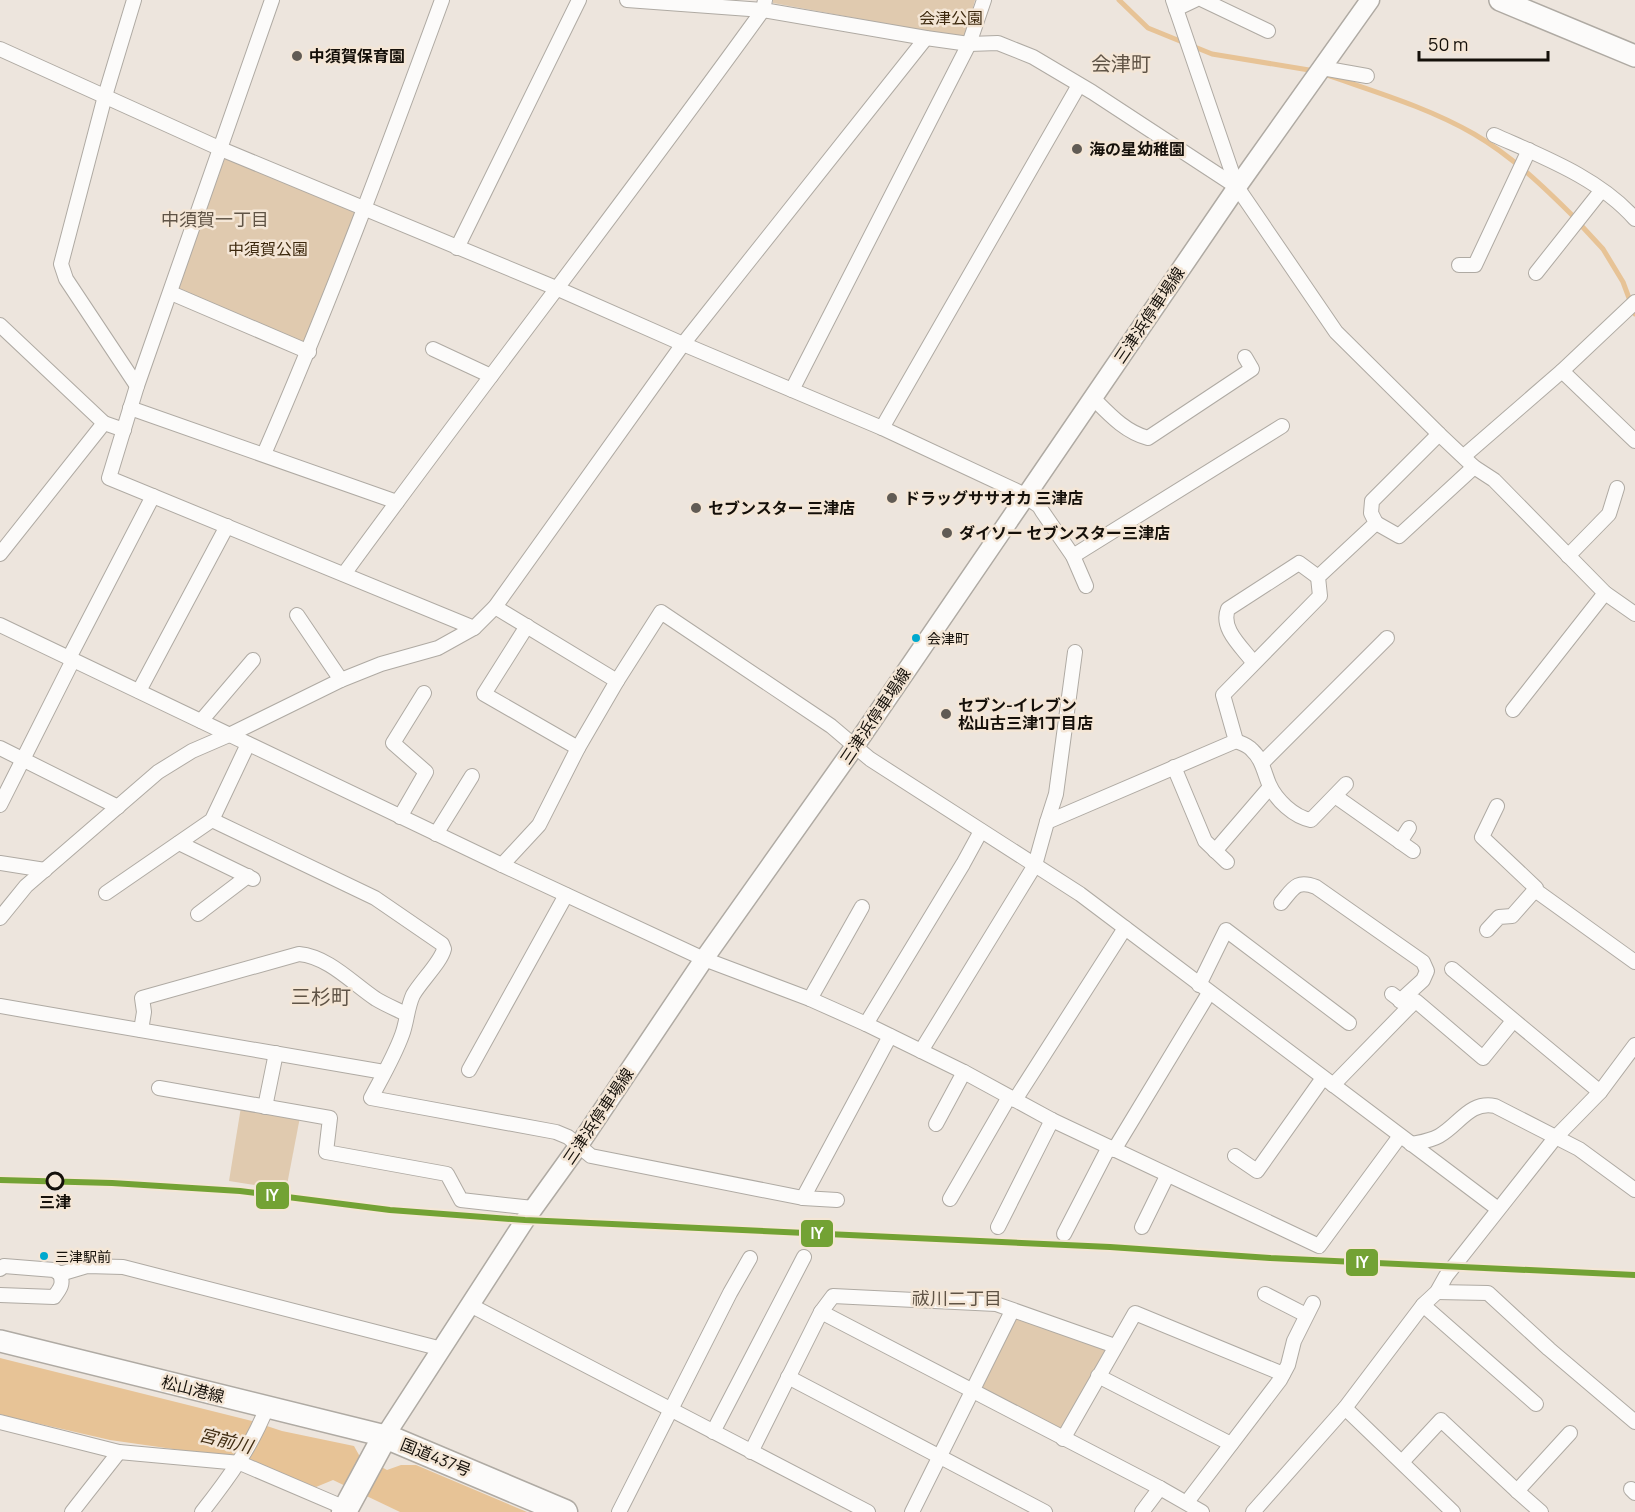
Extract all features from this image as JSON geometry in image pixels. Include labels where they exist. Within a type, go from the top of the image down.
[{"type":"highway","name":"国道437号","points":[[349,1509],[382,1442],[565,1512]]},
{"type":"main road","name":"三津浜停車場線","points":[[382,1442],[533,1208],[579,1145],[704,959],[855,746],[1237,187],[1370,0]]},
{"type":"main road","points":[[1500,0],[1635,56]]},
{"type":"main road","name":"松山港線","points":[[0,1341],[264,1416],[382,1442]]},
{"type":"street","points":[[134,0],[105,96],[61,264],[66,279],[137,386]]},
{"type":"street","points":[[272,0],[137,386],[109,478],[474,628]]},
{"type":"street","points":[[264,454],[309,352],[442,0]]},
{"type":"street","points":[[457,248],[579,0]]},
{"type":"street","points":[[627,0],[764,5],[926,38],[969,44],[998,43],[1034,57],[1237,187]]},
{"type":"street","points":[[792,390],[969,44],[984,0]]},
{"type":"street","points":[[1195,0],[1175,4],[1237,187],[1336,332],[1439,434],[1474,466],[1494,480],[1605,593],[1635,614]]},
{"type":"street","points":[[1203,0],[1268,31]]},
{"type":"street","points":[[344,574],[556,288],[654,161],[764,5]]},
{"type":"street","points":[[0,918],[26,886],[158,772],[192,751],[341,680],[381,664],[438,648],[474,628],[495,607],[683,344],[926,38]]},
{"type":"street","points":[[0,49],[221,149],[556,288],[882,428],[1025,495],[1039,506],[1073,556],[1086,586]]},
{"type":"street","points":[[1318,73],[1367,76]]},
{"type":"street","points":[[882,428],[1079,85]]},
{"type":"street","points":[[1494,135],[1559,165],[1601,190],[1624,207],[1635,219]]},
{"type":"street","points":[[1459,265],[1475,265],[1529,150]]},
{"type":"street","points":[[1536,273],[1601,190]]},
{"type":"street","points":[[171,292],[309,352]]},
{"type":"street","points":[[1464,456],[1562,371],[1635,302]]},
{"type":"street","points":[[0,325],[104,423],[124,430]]},
{"type":"street","points":[[433,350],[491,376]]},
{"type":"street","points":[[1092,397],[1119,424],[1137,436],[1148,438],[1252,369],[1245,357]]},
{"type":"street","points":[[1562,371],[1635,441]]},
{"type":"street","points":[[130,408],[397,502]]},
{"type":"street","points":[[0,554],[104,423]]},
{"type":"street","points":[[1073,556],[1282,426]]},
{"type":"street","points":[[1439,434],[1372,501],[1371,513],[1376,523],[1399,536],[1474,466]]},
{"type":"street","points":[[1568,556],[1609,514],[1617,488]]},
{"type":"street","points":[[0,805],[153,496]]},
{"type":"street","points":[[1318,577],[1376,523]]},
{"type":"street","points":[[139,691],[227,526]]},
{"type":"street","points":[[1236,741],[1223,694],[1320,596],[1318,577],[1299,563],[1228,609],[1225,621],[1228,628],[1253,662]]},
{"type":"street","points":[[1513,710],[1605,593]]},
{"type":"street","points":[[495,607],[617,681]]},
{"type":"street","points":[[502,866],[539,825],[578,748],[661,612],[831,726],[870,759],[1080,894],[1498,1209]]},
{"type":"street","points":[[297,615],[341,680]]},
{"type":"street","points":[[0,625],[502,866],[704,959],[810,999],[866,1024],[1111,1149],[1318,1246],[1406,1140]]},
{"type":"street","points":[[527,626],[484,694],[578,748]]},
{"type":"street","points":[[1262,763],[1387,638]]},
{"type":"street","points":[[921,1051],[1035,865],[1042,833],[1056,794],[1075,652]]},
{"type":"street","points":[[201,721],[253,660]]},
{"type":"street","points":[[400,816],[426,771],[393,742],[424,693]]},
{"type":"street","points":[[1047,822],[1236,741],[1251,748],[1262,763],[1270,787],[1291,812],[1302,818],[1311,820],[1346,784]]},
{"type":"street","points":[[106,893],[212,820],[248,744]]},
{"type":"street","points":[[0,748],[118,807]]},
{"type":"street","points":[[1174,767],[1205,841],[1227,862]]},
{"type":"street","points":[[436,834],[472,776]]},
{"type":"street","points":[[1215,851],[1270,787]]},
{"type":"street","points":[[1335,795],[1413,851]]},
{"type":"street","points":[[1497,806],[1482,837],[1536,888],[1535,890],[1635,962]]},
{"type":"street","points":[[212,820],[375,898],[442,944],[443,954],[423,978],[412,997],[403,1033],[371,1098],[556,1132],[568,1137],[591,1156],[803,1198],[837,1200]]},
{"type":"street","points":[[1400,842],[1409,828]]},
{"type":"street","points":[[866,1024],[981,831]]},
{"type":"street","points":[[179,843],[250,878],[198,914]]},
{"type":"street","points":[[0,863],[45,870]]},
{"type":"street","points":[[1235,1155],[1257,1171],[1328,1082],[1400,1001],[1423,980],[1426,971],[1423,962],[1316,887],[1305,883],[1297,885],[1281,903]]},
{"type":"street","points":[[1487,930],[1499,917],[1512,916],[1535,890]]},
{"type":"street","points":[[469,1070],[566,895]]},
{"type":"street","points":[[810,999],[862,907]]},
{"type":"street","points":[[950,1199],[1012,1098],[1125,928]]},
{"type":"street","points":[[1064,1234],[1204,989],[1226,930],[1348,1023]]},
{"type":"street","points":[[141,1030],[144,1012],[142,998],[299,954],[310,955],[323,961],[377,999],[406,1014]]},
{"type":"street","points":[[1452,969],[1600,1092]]},
{"type":"street","points":[[1400,1001],[1416,1001],[1483,1058],[1514,1020]]},
{"type":"street","points":[[0,1006],[384,1072]]},
{"type":"street","points":[[803,1198],[890,1036]]},
{"type":"street","points":[[1253,1512],[1345,1408],[1423,1305],[1437,1292],[1446,1276],[1498,1209],[1555,1138],[1600,1092],[1635,1045]]},
{"type":"street","points":[[265,1107],[276,1053]]},
{"type":"street","points":[[936,1124],[964,1072]]},
{"type":"street","points":[[159,1088],[330,1118],[326,1152],[447,1174],[461,1200],[533,1208]]},
{"type":"street","points":[[1406,1140],[1429,1141],[1473,1109],[1483,1104],[1496,1106],[1555,1138],[1562,1138],[1635,1190]]},
{"type":"street","points":[[998,1227],[1052,1120]]},
{"type":"street","points":[[1142,1227],[1167,1176]]},
{"type":"street","points":[[713,1432],[804,1257]]},
{"type":"street","points":[[620,1512],[730,1293],[750,1258]]},
{"type":"street","points":[[0,1269],[4,1266],[54,1270],[63,1280],[60,1290],[54,1297],[0,1295]]},
{"type":"street","points":[[60,1274],[87,1266],[123,1267],[442,1349]]},
{"type":"street","points":[[1437,1292],[1488,1293],[1635,1422]]},
{"type":"street","points":[[1187,1502],[1283,1374],[1288,1365],[1294,1341],[1310,1309],[1265,1294]]},
{"type":"street","points":[[751,1452],[821,1312],[832,1296],[996,1304],[1115,1346]]},
{"type":"street","points":[[470,1305],[868,1512]]},
{"type":"street","points":[[1423,1305],[1536,1404]]},
{"type":"street","points":[[912,1512],[1012,1311]]},
{"type":"street","points":[[821,1312],[1187,1502],[1202,1512]]},
{"type":"street","points":[[1063,1439],[1135,1313],[1283,1374]]},
{"type":"street","points":[[1098,1376],[1231,1444]]},
{"type":"street","points":[[788,1377],[1045,1512]]},
{"type":"street","points":[[1345,1408],[1453,1512]]},
{"type":"street","points":[[202,1512],[242,1459],[264,1416]]},
{"type":"street","points":[[1402,1462],[1441,1420],[1541,1512]]},
{"type":"street","points":[[0,1422],[119,1452],[242,1459],[349,1509]]},
{"type":"street","points":[[1517,1491],[1570,1433]]},
{"type":"street","points":[[72,1512],[119,1452]]},
{"type":"street","points":[[1142,1512],[1160,1488]]},
{"type":"green space","name":"会津公園","points":[[773,0],[975,0],[965,38],[773,3]]},
{"type":"green space","name":"中須賀公園","points":[[227,152],[359,211],[305,344],[177,291]]},
{"type":"green space","points":[[241,1107],[300,1117],[286,1190],[229,1181]]},
{"type":"green space","points":[[1014,1316],[1108,1349],[1060,1433],[977,1389]]},
{"type":"water","name":"宮前川","points":[[0,1358],[252,1421],[282,1431],[354,1446],[359,1455],[387,1470],[401,1465],[416,1465],[527,1512],[400,1512],[333,1480],[316,1487],[252,1463],[229,1457],[110,1440],[10,1417],[0,1414]]},
{"type":"waterway","points":[[1119,0],[1148,28],[1212,54],[1315,71]]},
{"type":"waterway","points":[[1324,74],[1438,116],[1474,134],[1502,152],[1528,173],[1576,219],[1576,222],[1603,249],[1623,282],[1635,314]]},
{"type":"transit line","name":"IY","points":[[0,1180],[112,1183],[240,1191],[390,1210],[525,1220],[1110,1247],[1270,1258],[1635,1275]]},
{"type":"place","name":"中須賀保育園","points":[[297,56]]},
{"type":"place","name":"海の星幼稚園","points":[[1077,149]]},
{"type":"place","name":"ドラッグササオカ 三津店","points":[[892,498]]},
{"type":"place","name":"セブンスター 三津店","points":[[696,508]]},
{"type":"place","name":"ダイソー セブンスター三津店","points":[[947,533]]},
{"type":"place","name":"会津町","points":[[916,638]]},
{"type":"place","name":"セブン-イレブン 松山古三津1丁目店","points":[[946,714]]},
{"type":"place","name":"三津","points":[[55,1181]]},
{"type":"place","name":"三津駅前","points":[[44,1256]]},
{"type":"district","name":"会津町","points":[[1121,63]]},
{"type":"district","name":"中須賀一丁目","points":[[215,219]]},
{"type":"district","name":"三杉町","points":[[321,996]]},
{"type":"district","name":"祓川二丁目","points":[[957,1298]]}]
